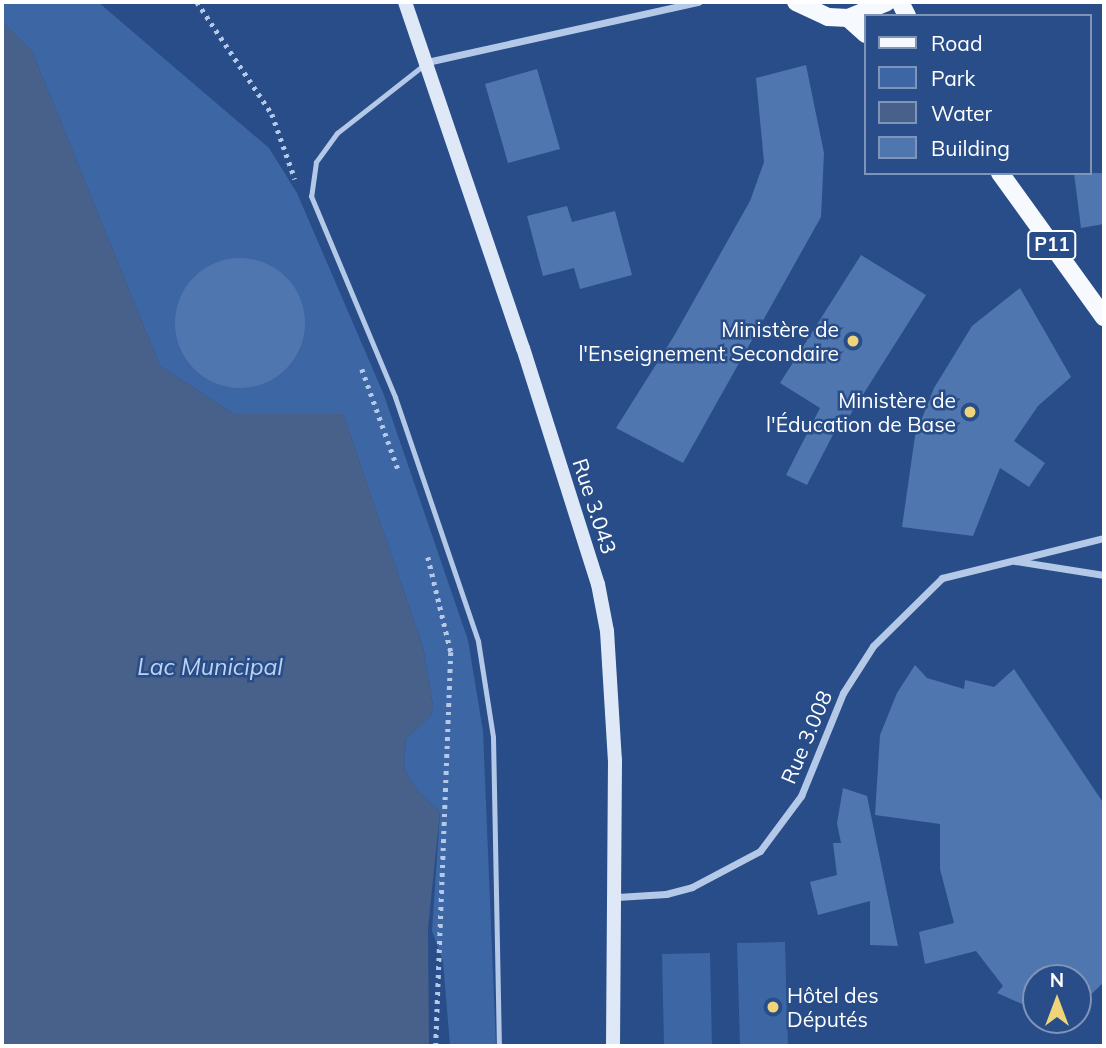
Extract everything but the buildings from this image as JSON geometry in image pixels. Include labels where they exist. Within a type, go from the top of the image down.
[{"type":"main road","points":[[796,2],[819,14],[848,18],[887,2]]},
{"type":"main road","points":[[848,18],[864,32]]},
{"type":"main road","name":"P11","points":[[1001,175],[1104,317]]},
{"type":"street","name":"Rue 3.043","points":[[405,2],[598,584],[607,631],[614,747],[617,897],[613,1046]]},
{"type":"street","points":[[427,62],[698,2]]},
{"type":"street","name":"Rue 3.008","points":[[617,897],[666,894],[692,887],[760,851],[801,796],[843,693],[899,616],[942,578],[1104,538]]},
{"type":"street","points":[[1010,561],[1104,575]]},
{"type":"lane","points":[[427,62],[337,132],[316,162],[311,196],[395,397],[478,641],[493,737],[499,1046]]},
{"type":"path","points":[[197,2],[272,114],[299,191]]},
{"type":"path","points":[[358,359],[401,475]]},
{"type":"path","points":[[427,552],[451,652],[436,1046]]},
{"type":"green space","points":[[2,2],[98,2],[269,148],[297,193],[384,395],[468,640],[483,731],[496,1046],[450,1046],[443,961],[432,931],[440,812],[415,788],[404,767],[406,739],[431,715],[433,706],[423,647],[343,414],[234,414],[160,366],[32,51],[2,22]]},
{"type":"green space","points":[[785,942],[788,1046],[740,1046],[737,943]]},
{"type":"green space","points":[[710,953],[712,1046],[664,1046],[662,954]]},
{"type":"water","name":"Lac Municipal","points":[[2,22],[32,51],[160,366],[234,414],[343,414],[423,647],[433,706],[431,715],[406,739],[404,767],[415,788],[440,812],[428,928],[429,1046],[2,1046]]},
{"type":"place","name":"Ministère de l'Enseignement Secondaire","points":[[853,341]]},
{"type":"place","name":"Ministère de l'Éducation de Base","points":[[970,412]]},
{"type":"place","name":"Hôtel des Députés","points":[[773,1007]]}]
